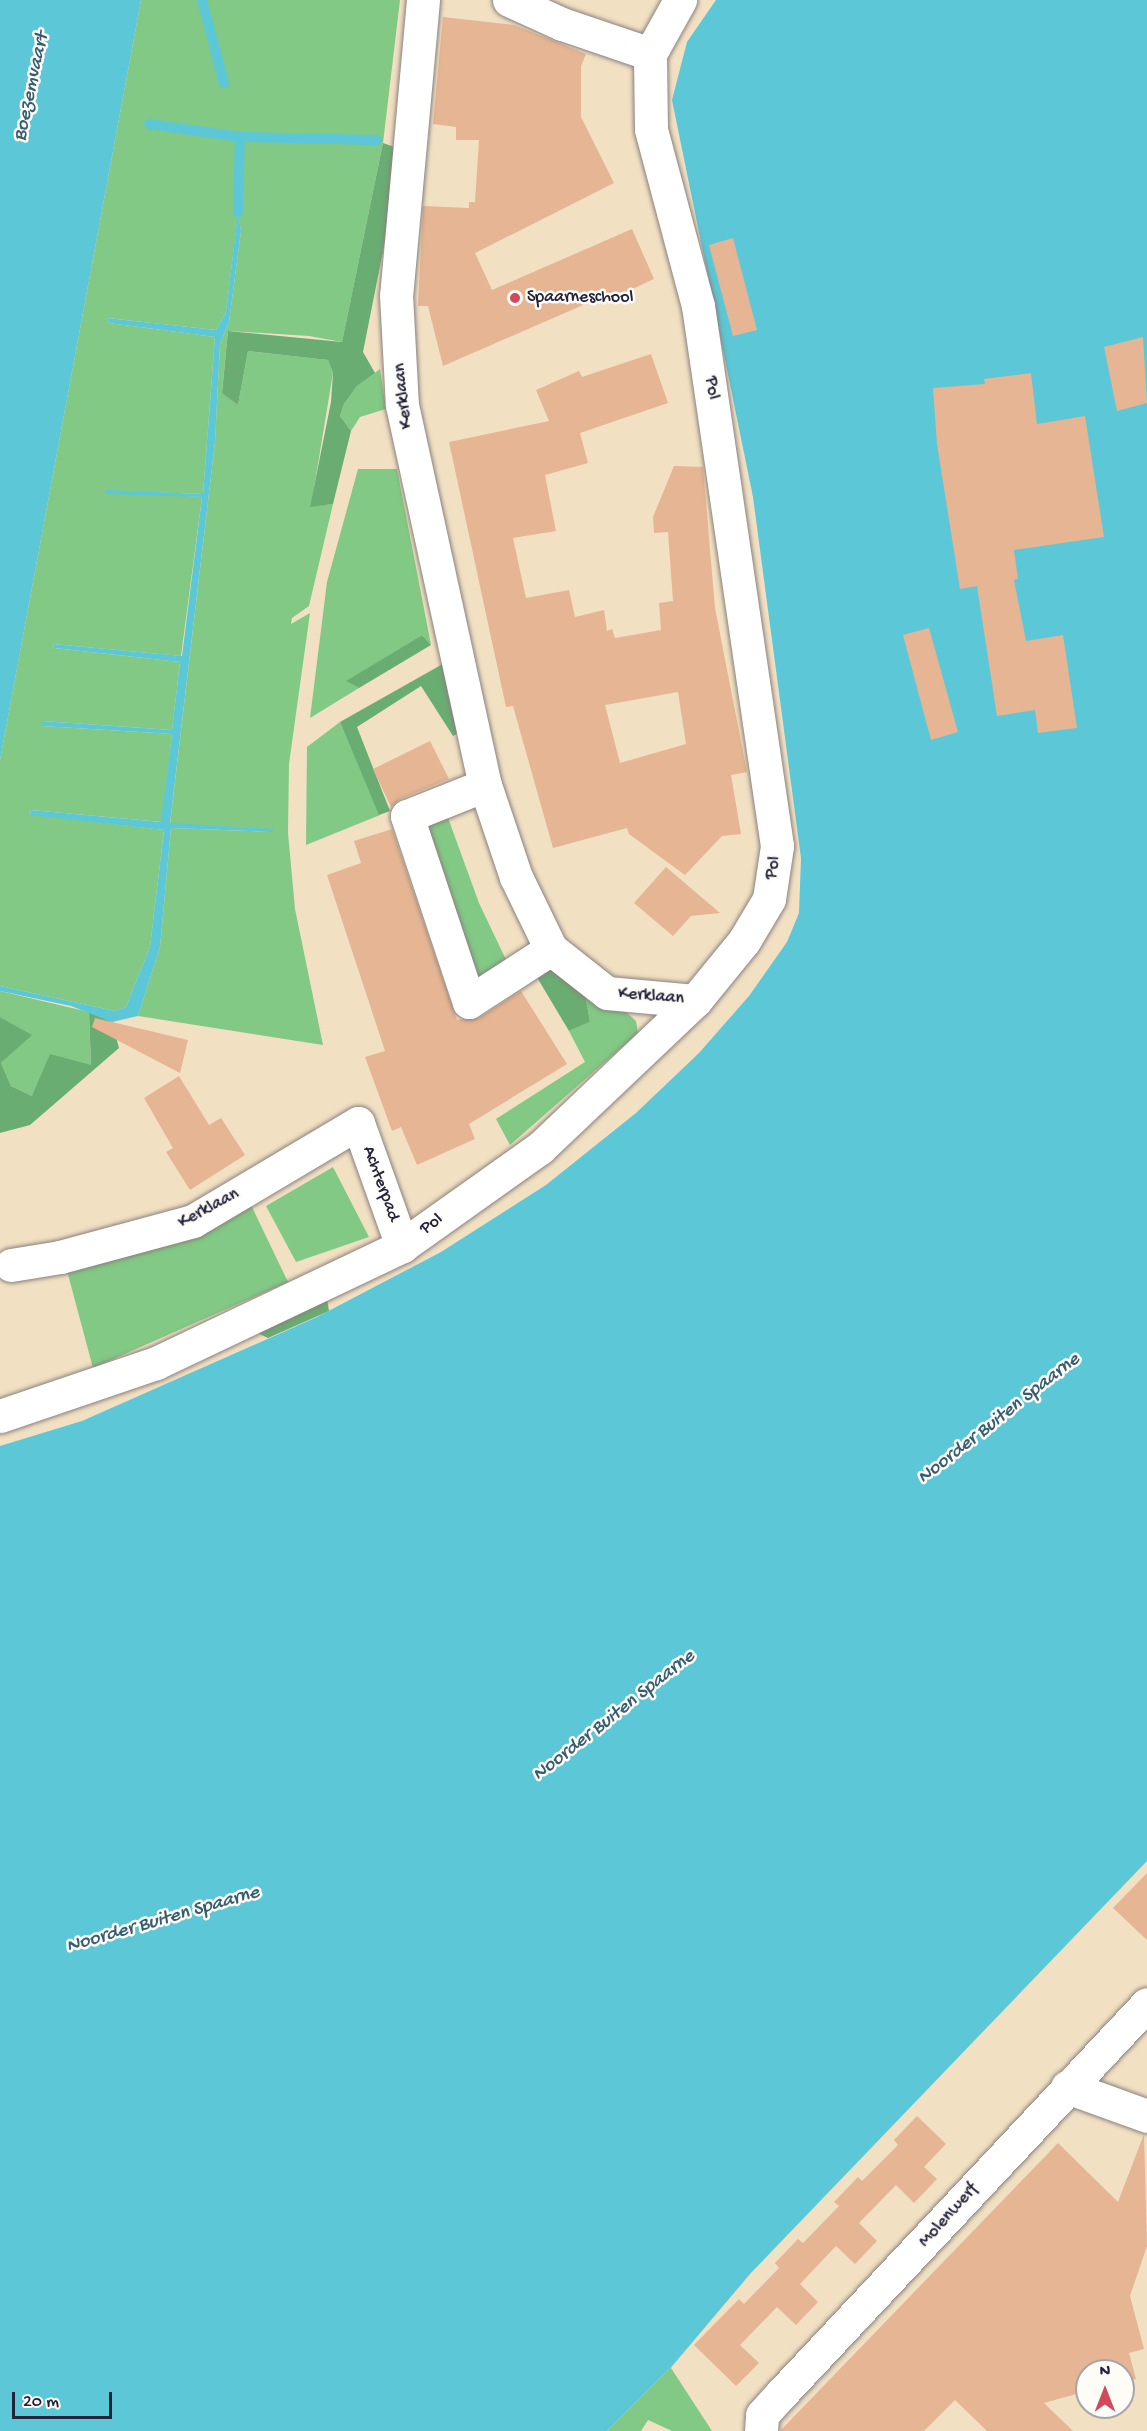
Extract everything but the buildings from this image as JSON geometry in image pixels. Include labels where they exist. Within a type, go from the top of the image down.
[{"type":"street","name":"Kerklaan","points":[[423,0],[396,295],[402,405],[485,785],[516,877],[552,949],[608,993],[694,1001]]},
{"type":"street","points":[[509,0],[562,24],[650,54],[680,0]]},
{"type":"street","name":"Pol","points":[[0,1416],[156,1363],[402,1246],[540,1148],[694,1001],[744,941],[769,899],[777,846],[698,306],[651,129],[650,54]]},
{"type":"street","points":[[485,785],[407,816],[469,1002],[552,949]]},
{"type":"street","name":"Kerklaan","points":[[11,1264],[60,1257],[194,1221],[358,1123]]},
{"type":"street","name":"Achterpad","points":[[358,1123],[402,1246]]},
{"type":"street","name":"Molenwerf","points":[[761,2431],[762,2415],[1147,2004]]},
{"type":"street","points":[[1067,2087],[1147,2116]]},
{"type":"green space","points":[[141,0],[400,0],[383,143],[342,342],[309,336],[228,331],[222,392],[238,405],[248,351],[328,360],[333,373],[311,506],[333,504],[309,606],[292,618],[291,624],[310,613],[289,764],[288,833],[295,909],[323,1045],[138,1016],[160,947],[171,828],[273,832],[170,824],[215,442],[220,344],[229,322],[241,231],[238,215],[226,312],[216,330],[107,318],[109,323],[215,337],[203,494],[105,491],[202,497],[181,656],[53,644],[54,648],[180,662],[172,730],[42,721],[42,726],[172,734],[162,822],[31,810],[30,814],[164,830],[150,947],[126,1007],[115,1011],[0,986],[0,760]]},
{"type":"green space","points":[[383,143],[403,150],[363,352],[375,373],[357,386],[344,404],[340,416],[351,431],[333,504],[310,507],[331,402],[333,373],[328,360],[248,351],[238,405],[222,393],[228,331],[342,342]]},
{"type":"green space","points":[[380,369],[386,409],[360,417],[351,431],[340,416],[344,404],[357,386]]},
{"type":"green space","points":[[358,469],[397,469],[431,645],[422,635],[347,681],[359,688],[310,718],[327,582]]},
{"type":"green space","points":[[422,635],[431,645],[359,688],[346,681]]},
{"type":"green space","points":[[448,661],[466,729],[453,736],[421,686],[357,727],[390,811],[379,815],[340,722]]},
{"type":"green space","points":[[340,722],[380,815],[306,845],[307,747]]},
{"type":"green space","points":[[447,815],[479,903],[508,964],[473,985],[421,825]]},
{"type":"green space","points":[[547,957],[585,993],[590,1022],[569,1031],[532,969]]},
{"type":"green space","points":[[0,991],[89,1012],[91,1066],[32,1096],[11,1086],[1,1063],[31,1035],[0,1017]]},
{"type":"green space","points":[[585,993],[625,1011],[636,1021],[638,1033],[510,1145],[496,1119],[585,1062],[569,1031],[590,1022]]},
{"type":"green space","points":[[89,1012],[112,1022],[119,1048],[30,1125],[0,1133],[0,1017],[32,1035],[1,1063],[11,1086],[32,1096],[50,1054],[91,1065]]},
{"type":"green space","points":[[333,1167],[369,1237],[296,1262],[266,1206]]},
{"type":"green space","points":[[251,1205],[288,1282],[93,1368],[66,1267]]},
{"type":"green space","points":[[326,1292],[329,1311],[268,1338],[251,1330]]},
{"type":"green space","points":[[674,2364],[671,2368],[712,2431],[672,2431],[648,2420],[641,2431],[607,2431]]},
{"type":"water","name":"Boezemvaart","points":[[0,0],[141,0],[0,760]]},
{"type":"water","name":"Noorder Buiten Spaarne","points":[[716,0],[1147,0],[1147,1861],[750,2274],[674,2364],[607,2431],[0,2431],[0,1446],[82,1421],[317,1317],[441,1252],[546,1185],[636,1113],[699,1053],[749,996],[787,942],[799,913],[801,858],[753,497],[672,100],[687,42]]},
{"type":"water","points":[[238,212],[241,231],[229,322],[220,344],[215,442],[170,823],[273,829],[273,832],[171,828],[160,947],[138,1016],[112,1022],[71,1006],[0,991],[0,986],[115,1011],[126,1007],[150,947],[164,830],[30,815],[31,810],[161,822],[172,734],[42,726],[42,721],[172,730],[180,662],[54,648],[53,644],[182,656],[202,497],[106,494],[105,490],[203,494],[215,337],[109,323],[107,318],[216,330],[226,312]]},
{"type":"waterway","points":[[202,0],[224,83]]},
{"type":"waterway","points":[[149,124],[240,137]]},
{"type":"waterway","points":[[238,212],[240,137],[377,140]]},
{"type":"place","name":"Spaarneschool","points":[[515,298]]}]
